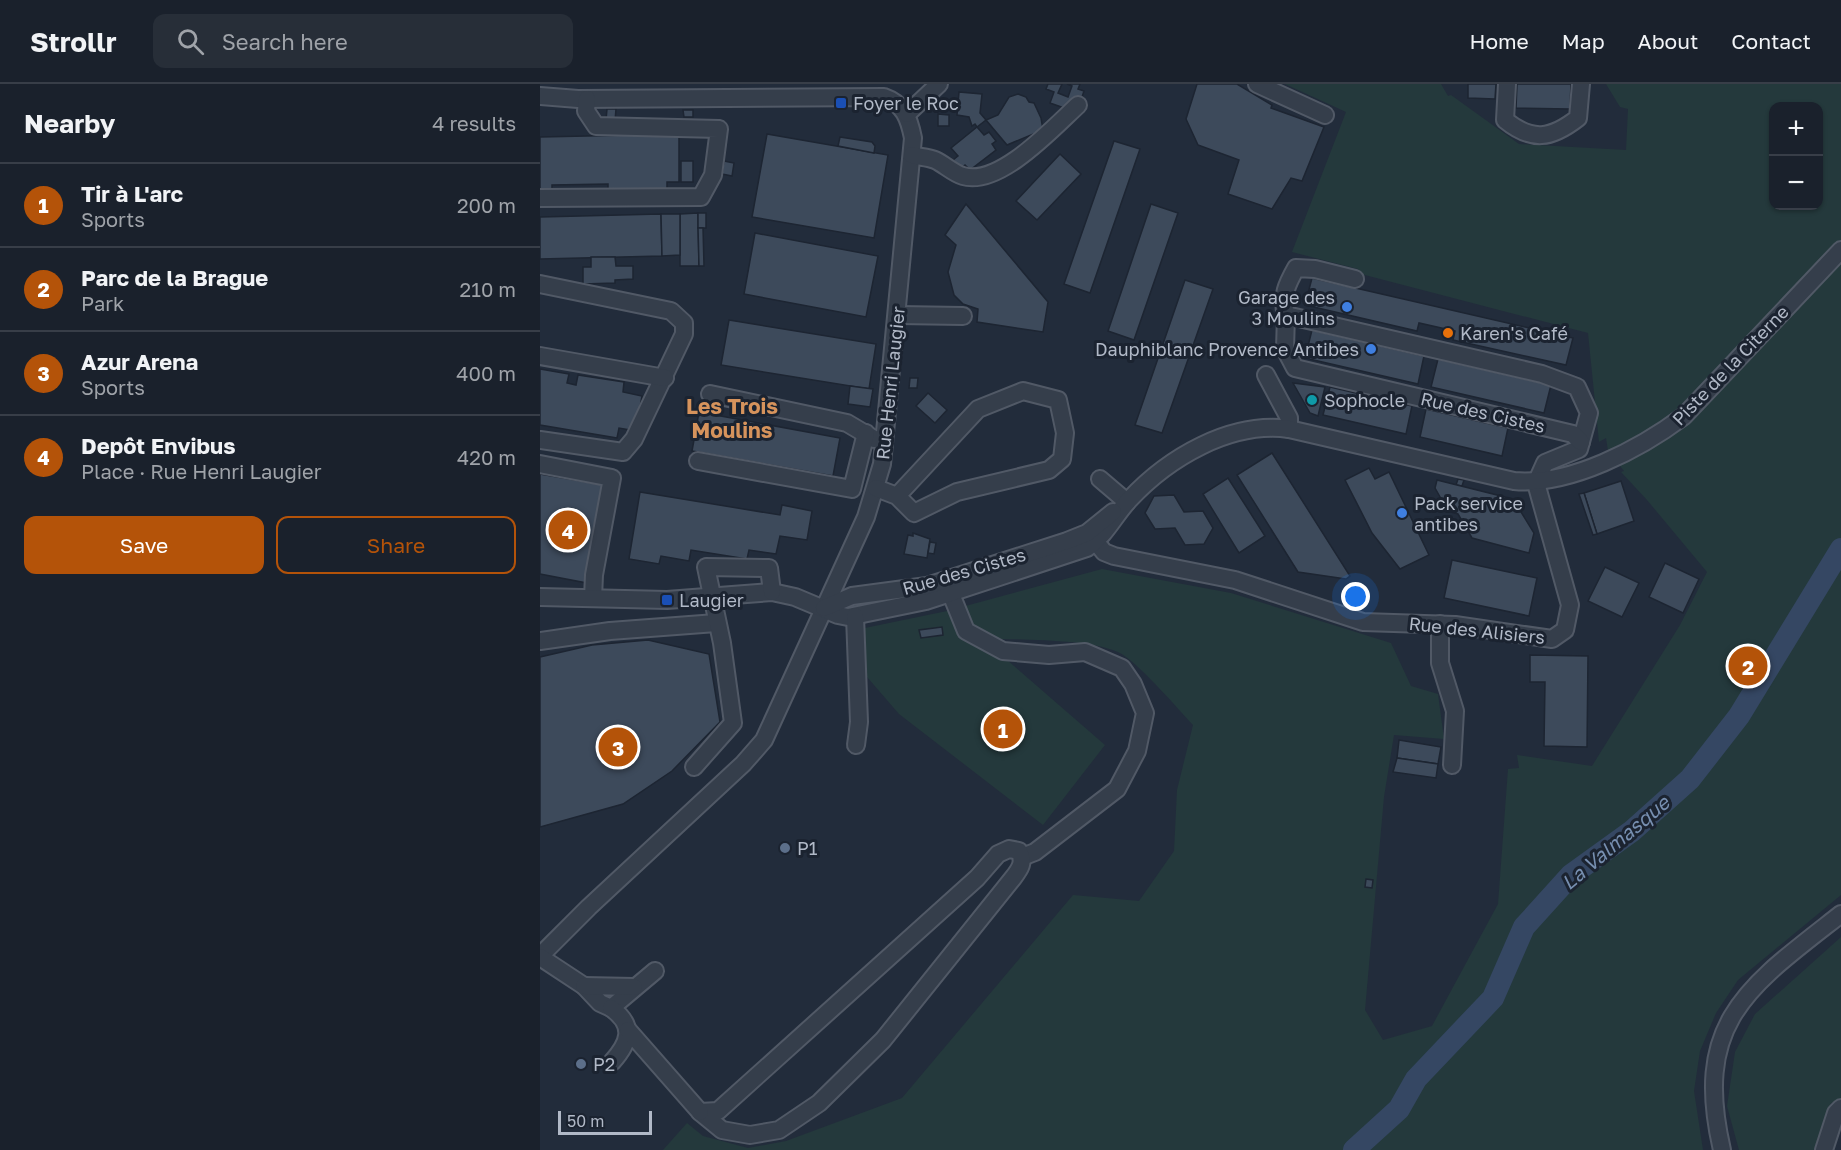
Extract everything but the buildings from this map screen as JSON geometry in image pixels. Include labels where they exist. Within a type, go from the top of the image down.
[{"type":"street","points":[[540,96],[587,99],[884,97],[893,100],[907,114],[939,84]]},
{"type":"street","points":[[1257,84],[1325,115]]},
{"type":"street","points":[[1507,84],[1505,120],[1521,133],[1536,135],[1553,133],[1578,118],[1581,84]]},
{"type":"street","points":[[540,198],[700,197],[713,175],[719,129],[596,126],[586,111],[587,99]]},
{"type":"street","points":[[912,155],[933,159],[962,176],[979,178],[996,173],[1045,136],[1078,105]]},
{"type":"street","name":"Rue Henri Laugier","points":[[540,957],[589,907],[743,764],[764,740],[866,517],[876,488],[886,443],[912,155],[913,138],[907,114]]},
{"type":"street","name":"Piste de la Citerne","points":[[1536,483],[1581,471],[1628,451],[1658,435],[1684,416],[1841,249]]},
{"type":"street","name":"Rue des Cistes","points":[[824,608],[852,596],[927,586],[1067,541],[1087,532],[1127,502],[1170,464],[1190,452],[1246,430],[1275,427],[1289,429],[1491,476],[1536,483],[1545,463],[1579,449],[1581,442],[1573,434],[1295,368],[1285,349],[1286,315],[1282,301],[1287,284],[1296,268],[1315,269],[1355,279]]},
{"type":"street","points":[[540,284],[671,311],[684,323],[684,334],[665,378],[634,439],[623,453],[540,440]]},
{"type":"street","points":[[898,315],[963,316]]},
{"type":"street","points":[[1286,315],[1542,374],[1577,387],[1588,413],[1581,442]]},
{"type":"street","points":[[540,356],[665,378]]},
{"type":"street","points":[[1266,375],[1289,418],[1289,429]]},
{"type":"street","points":[[876,488],[897,496],[914,513],[957,492],[1049,470],[1062,459],[1065,433],[1058,400],[1023,391],[978,409],[897,496]]},
{"type":"street","points":[[710,393],[847,423],[878,442],[886,443]]},
{"type":"street","points":[[698,461],[852,489],[866,433]]},
{"type":"street","points":[[540,464],[612,478],[594,575],[593,598]]},
{"type":"street","points":[[1100,479],[1127,502]]},
{"type":"street","name":"Rue des Alisiers","points":[[1096,542],[1104,552],[1114,556],[1235,580],[1363,622],[1440,624],[1543,639],[1558,636],[1565,630],[1570,605],[1536,483]]},
{"type":"street","name":"Rue des Cistes","points":[[824,608],[838,615],[855,616],[951,594],[1074,554],[1096,542],[1127,502]]},
{"type":"street","points":[[694,767],[733,723],[722,643],[706,567],[769,568],[772,592]]},
{"type":"street","points":[[540,597],[645,600],[772,592],[824,608]]},
{"type":"street","points":[[951,594],[963,627],[974,637],[1003,651],[1050,655],[1085,652],[1122,668],[1133,684],[1145,713],[1137,751],[1117,789],[1035,852],[1022,857]]},
{"type":"street","points":[[855,616],[859,722],[856,744]]},
{"type":"street","points":[[540,641],[610,631],[716,623]]},
{"type":"street","points":[[1440,624],[1440,663],[1455,711],[1452,765]]},
{"type":"street","points":[[540,957],[584,986],[600,1003],[618,1012],[628,1030],[700,1112],[722,1130],[750,1135],[779,1130],[819,1102],[883,1040],[1013,878],[1021,866],[1022,857],[1019,851],[1009,849],[998,854],[977,878],[718,1112],[700,1112]]},
{"type":"street","points":[[1722,1150],[1712,1089],[1718,1049],[1736,1011],[1761,978],[1841,914]]},
{"type":"street","points":[[611,1008],[625,999],[634,987],[656,971]]},
{"type":"street","points":[[584,986],[634,987]]},
{"type":"street","points":[[612,1062],[628,1040],[628,1030]]},
{"type":"street","points":[[1828,1148],[1836,1113],[1841,1108]]},
{"type":"green space","points":[[1285,84],[1441,84],[1448,96],[1451,95],[1519,144],[1626,150],[1628,109],[1620,107],[1606,84],[1841,84],[1841,895],[1738,980],[1716,1013],[1700,1051],[1694,1091],[1703,1150],[663,1150],[687,1123],[703,1136],[748,1148],[786,1141],[902,1098],[1073,895],[1139,901],[1174,851],[1177,790],[1193,725],[1157,685],[1126,657],[1103,647],[1084,644],[1040,640],[958,638],[998,652],[1105,745],[1043,825],[899,714],[861,670],[860,629],[947,611],[1102,569],[1231,593],[1391,643],[1411,686],[1438,694],[1444,739],[1394,735],[1384,797],[1365,1010],[1383,1040],[1432,1026],[1498,904],[1508,769],[1519,768],[1517,755],[1592,766],[1680,625],[1707,572],[1621,472],[1624,471],[1608,451],[1606,438],[1599,442],[1588,333],[1361,274],[1358,269],[1292,252],[1346,112]]},
{"type":"green space","points":[[1841,937],[1841,1102],[1831,1103],[1814,1150],[1739,1150],[1727,1106],[1735,1052],[1755,1014]]},
{"type":"waterway","name":"La Valmasque","points":[[1354,1150],[1399,1109],[1416,1079],[1493,998],[1524,927],[1571,875],[1632,831],[1690,779],[1739,716],[1841,549]]},
{"type":"place","name":"Foyer le Roc","points":[[841,103]]},
{"type":"place","name":"Garage des 3 Moulins","points":[[1347,307]]},
{"type":"place","name":"Karen's Café","points":[[1448,333]]},
{"type":"place","name":"Dauphiblanc Provence Antibes","points":[[1371,349]]},
{"type":"place","name":"Sophocle","points":[[1312,400]]},
{"type":"place","name":"Pack service antibes","points":[[1402,513]]},
{"type":"place","name":"Depôt Envibus","points":[[568,530]]},
{"type":"place","name":"Laugier","points":[[667,600]]},
{"type":"place","name":"Parc de la Brague","points":[[1748,666]]},
{"type":"place","name":"Tir à L'arc","points":[[1003,729]]},
{"type":"place","name":"Azur Arena","points":[[618,747]]},
{"type":"place","name":"P1","points":[[785,848]]},
{"type":"place","name":"P2","points":[[581,1064]]},
{"type":"district","name":"Les Trois Moulins","points":[[732,418]]}]
